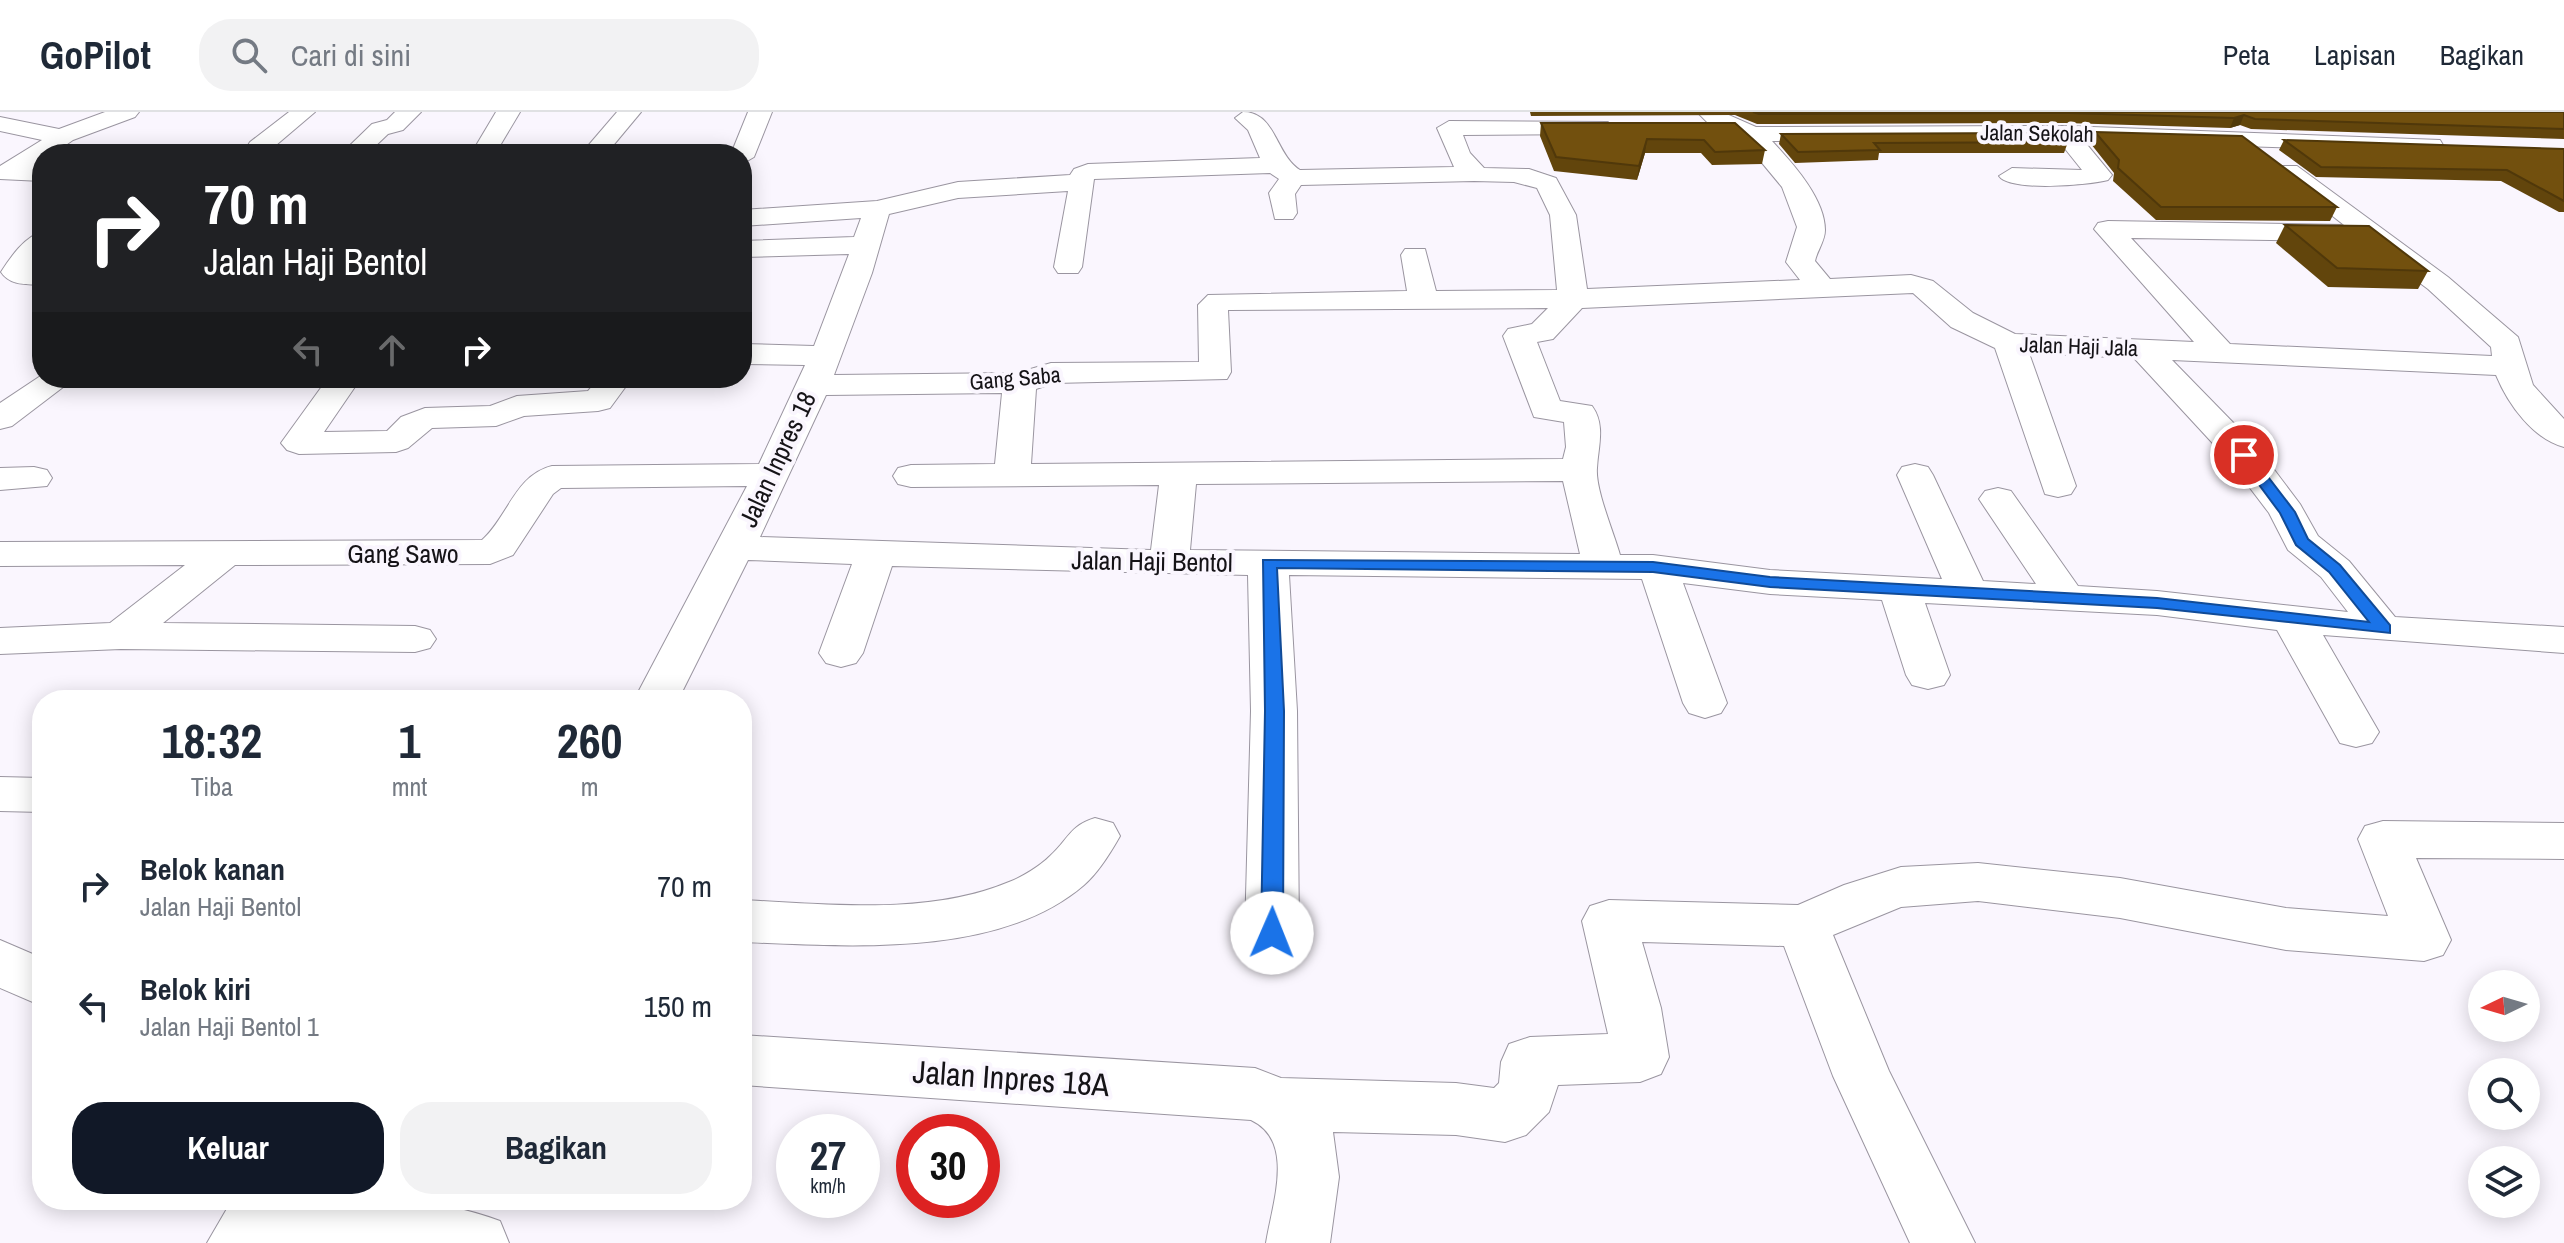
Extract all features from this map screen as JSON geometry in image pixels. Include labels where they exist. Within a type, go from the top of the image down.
[{"type":"street","points":[[50,144],[62,136],[127,112]]},
{"type":"street","points":[[263,144],[303,112]]},
{"type":"street","points":[[364,144],[382,128],[395,125],[409,112]]},
{"type":"street","points":[[489,144],[508,112]]},
{"type":"street","points":[[602,144],[629,112]]},
{"type":"street","points":[[747,144],[760,112]]},
{"type":"street","points":[[2214,112],[2218,120],[2438,283],[2498,335],[2507,344],[2507,366],[2518,392],[2562,432]]},
{"type":"street","points":[[1247,118],[1258,126],[1284,187]]},
{"type":"street","name":"Jalan Sekolah","points":[[1701,119],[1745,130],[1951,122],[2065,133],[2462,146]]},
{"type":"street","points":[[0,124],[62,136]]},
{"type":"street","points":[[1471,174],[1460,163],[1450,126],[1630,127]]},
{"type":"street","points":[[1745,130],[1790,179],[1810,216],[1810,241],[1802,251],[1800,262],[1821,287]]},
{"type":"street","points":[[2012,176],[2087,178],[2099,175],[2065,133]]},
{"type":"street","points":[[1538,180],[1555,170],[1561,156],[1593,151]]},
{"type":"street","points":[[32,156],[6,173],[32,173]]},
{"type":"street","points":[[1068,267],[1089,192],[1083,174],[1088,172],[1284,187],[1471,174],[1547,183],[1563,215],[1573,299],[1542,332],[1519,336],[1546,410],[1580,413],[1584,447],[1578,470],[1603,565]]},
{"type":"street","points":[[1252,194],[1284,187]]},
{"type":"street","points":[[752,217],[877,209],[958,190],[1089,192]]},
{"type":"street","name":"Jalan Inpres 18","points":[[661,690],[735,548],[818,370],[877,209]]},
{"type":"street","points":[[2218,350],[2108,229],[2371,233]]},
{"type":"street","points":[[9,237],[32,238]]},
{"type":"street","points":[[752,249],[866,245]]},
{"type":"street","points":[[32,251],[15,272],[32,275]]},
{"type":"street","points":[[1415,255],[1423,299]]},
{"type":"street","name":"Jalan Haji Jala","points":[[1217,371],[1213,305],[1217,301],[1573,299],[1917,285],[1962,320],[2009,343],[2218,350],[2507,366]]},
{"type":"street","points":[[2009,343],[2058,486]]},
{"type":"street","points":[[2142,348],[2244,455],[2287,512],[2302,542],[2335,569],[2383,629]]},
{"type":"street","name":"Gang Saba","points":[[752,356],[818,370],[1020,383],[1051,373],[1217,371]]},
{"type":"street","points":[[1012,473],[1020,383]]},
{"type":"street","points":[[0,419],[45,388]]},
{"type":"street","points":[[338,388],[299,443],[396,441],[413,424],[425,418],[496,416],[517,406],[598,401],[608,388]]},
{"type":"street","points":[[911,476],[1578,470]]},
{"type":"street","points":[[1169,562],[1179,473]]},
{"type":"street","name":"Gang Sawo","points":[[0,554],[490,552],[499,547],[539,487],[552,477],[770,475]]},
{"type":"street","points":[[1915,475],[1967,590]]},
{"type":"street","points":[[1998,499],[2065,597]]},
{"type":"street","name":"Jalan Haji Bentol","points":[[735,548],[1169,562],[1603,565],[1658,568],[1770,582],[2065,597],[2383,629],[2564,640]]},
{"type":"street","points":[[841,653],[877,551]]},
{"type":"street","points":[[121,636],[223,555]]},
{"type":"street","points":[[1268,563],[1274,711],[1272,933]]},
{"type":"street","points":[[1658,568],[1705,703]]},
{"type":"street","points":[[1895,587],[1905,604],[1928,675]]},
{"type":"street","points":[[2292,618],[2356,732]]},
{"type":"street","points":[[0,641],[121,636],[415,639]]},
{"type":"street","points":[[0,794],[32,795]]},
{"type":"street","points":[[752,921],[885,925],[972,913],[1026,898],[1056,880],[1085,854],[1095,836]]},
{"type":"street","points":[[1943,1243],[1862,1076],[1803,926],[1862,899],[1901,887],[1978,882],[2120,898],[2286,929],[2424,940],[2383,839],[2564,841]]},
{"type":"street","name":"Jalan Inpres 18A","points":[[752,1061],[1255,1094],[1279,1104],[1456,1109],[1505,1116],[1528,1094],[1530,1062],[1640,1057],[1633,1008],[1609,921],[1803,926]]},
{"type":"street","points":[[0,962],[32,979]]},
{"type":"street","points":[[1279,1104],[1293,1114],[1306,1136],[1308,1171],[1298,1243]]},
{"type":"street","points":[[257,1217],[477,1243]]},
{"type":"building","points":[[1753,112],[2564,112],[2564,129],[2255,119],[2244,115],[2234,118],[2069,113]]},
{"type":"building","points":[[1541,123],[1735,123],[1765,150],[1715,152],[1704,140],[1647,139],[1639,166],[1556,157]]},
{"type":"building","points":[[2095,132],[2242,136],[2337,207],[2161,207],[2118,168],[2119,160]]},
{"type":"building","points":[[2060,133],[2068,142],[1874,143],[1880,150],[1798,152],[1781,134]]},
{"type":"building","points":[[2284,140],[2564,149],[2564,201],[2507,170],[2321,167]]},
{"type":"building","points":[[2285,225],[2369,226],[2428,271],[2337,268]]},
{"type":"route","points":[[1272,933],[1275,803],[1268,563],[1653,567],[1770,582],[1967,590],[2157,603],[2383,629],[2335,569],[2302,542],[2287,512],[2244,455]]}]
